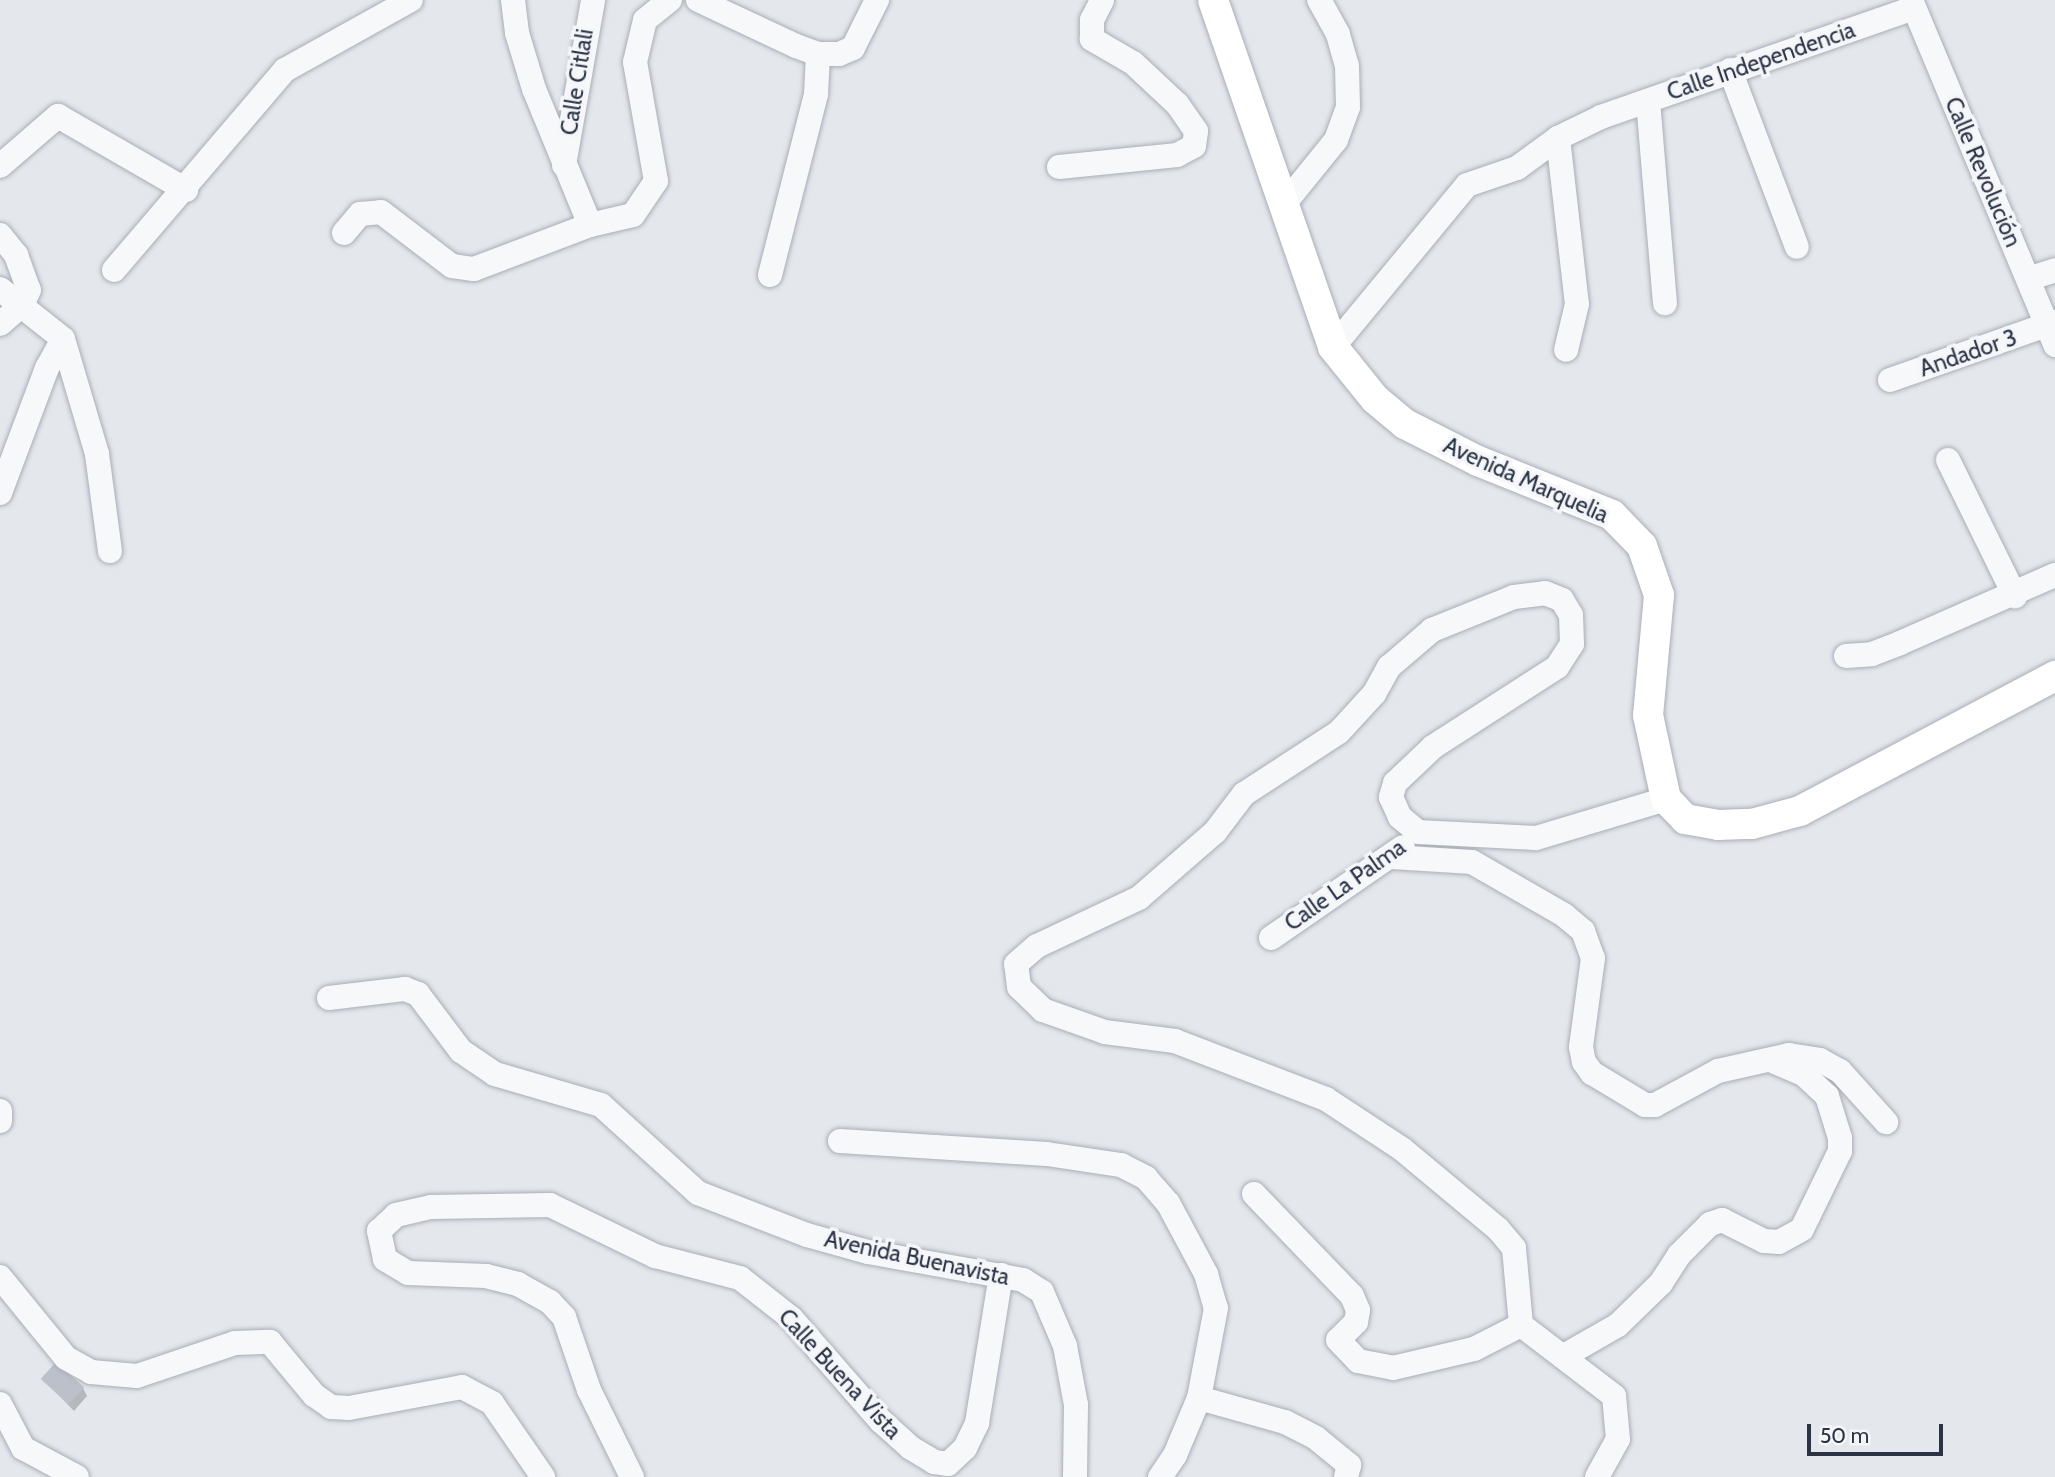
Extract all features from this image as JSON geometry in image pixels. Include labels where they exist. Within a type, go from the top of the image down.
[{"type":"main road","name":"Avenida Marquelia","points":[[1213,0],[1284,203],[1312,295],[1333,347],[1375,399],[1405,424],[1478,461],[1612,515],[1642,546],[1659,596],[1648,715],[1666,799]]},
{"type":"main road","points":[[1666,799],[1685,819],[1718,825],[1752,824],[1800,811],[2055,677]]},
{"type":"street","points":[[114,270],[186,190],[285,70],[411,0]]},
{"type":"street","points":[[513,0],[534,89],[590,225]]},
{"type":"street","name":"Calle Citlali","points":[[564,166],[593,0]]},
{"type":"street","points":[[344,233],[360,214],[381,212],[452,266],[474,269],[590,225],[633,215],[656,181],[635,62],[645,20],[670,0]]},
{"type":"street","points":[[713,3],[818,54],[853,48],[877,0]]},
{"type":"street","points":[[1059,167],[1177,155],[1194,146],[1196,131],[1177,104],[1133,63],[1092,39],[1092,20],[1102,0]]},
{"type":"street","points":[[1284,203],[1336,140],[1348,107],[1344,55],[1319,0]]},
{"type":"street","name":"Calle Independencia","points":[[1333,347],[1467,185],[1517,168],[1558,138],[1648,101],[1912,4]]},
{"type":"street","name":"Calle Revolución","points":[[1912,4],[2052,331]]},
{"type":"street","points":[[770,275],[816,94],[818,54]]},
{"type":"street","points":[[1730,70],[1797,247]]},
{"type":"street","points":[[1648,101],[1665,303]]},
{"type":"street","points":[[0,166],[58,116],[186,190]]},
{"type":"street","points":[[1558,138],[1577,304],[1566,350]]},
{"type":"street","points":[[0,235],[16,255],[29,290],[22,305],[0,324]]},
{"type":"street","points":[[2028,279],[2055,270]]},
{"type":"street","points":[[0,289],[63,339],[97,454],[110,551]]},
{"type":"street","name":"Andador 3","points":[[1890,380],[2052,331]]},
{"type":"street","points":[[0,493],[47,368],[63,339]]},
{"type":"street","points":[[1948,460],[2015,596]]},
{"type":"street","points":[[1846,656],[1872,654],[2015,596],[2055,575]]},
{"type":"street","points":[[1597,1477],[1618,1439],[1614,1396],[1521,1325],[1514,1248],[1498,1229],[1402,1149],[1326,1099],[1240,1063],[1175,1041],[1105,1032],[1043,1010],[1019,986],[1016,964],[1037,946],[1139,898],[1215,832],[1244,794],[1339,732],[1374,694],[1389,667],[1432,630],[1514,597],[1545,593],[1562,600],[1571,615],[1572,644],[1556,667],[1433,747],[1395,783],[1391,797],[1400,817],[1418,832],[1536,838],[1666,799]]},
{"type":"street","name":"Calle La Palma","points":[[1271,938],[1347,882],[1392,857],[1418,832]]},
{"type":"street","points":[[1392,857],[1472,862],[1564,915],[1583,931],[1593,958],[1581,1047],[1584,1062],[1592,1073],[1645,1105],[1655,1105],[1718,1071],[1790,1055],[1820,1060],[1840,1071],[1886,1122]]},
{"type":"street","name":"Avenida Buenavista","points":[[329,998],[411,992],[436,1014],[461,1051],[495,1074],[601,1105],[698,1193],[807,1235],[867,1252],[1012,1277]]},
{"type":"street","points":[[1564,1356],[1618,1325],[1661,1283],[1679,1255],[1710,1224],[1722,1220],[1764,1241],[1779,1242],[1802,1229],[1840,1151],[1840,1138],[1827,1096],[1803,1074],[1768,1059]]},
{"type":"street","points":[[0,1111],[0,1122]]},
{"type":"street","points":[[840,1141],[1047,1154],[1121,1164],[1146,1178],[1168,1203],[1206,1274],[1216,1308],[1199,1398],[1175,1455],[1160,1477]]},
{"type":"street","points":[[1254,1194],[1352,1296],[1358,1310],[1356,1322],[1338,1340],[1358,1361],[1393,1368],[1474,1349],[1521,1325]]},
{"type":"street","name":"Calle Buena Vista","points":[[632,1477],[589,1390],[564,1317],[550,1302],[518,1284],[486,1276],[408,1273],[385,1259],[379,1231],[396,1215],[431,1207],[551,1205],[655,1255],[740,1278],[791,1318],[891,1430],[934,1462],[948,1464],[965,1448],[977,1423],[1012,1277]]},
{"type":"street","points":[[0,1277],[66,1358],[91,1372],[137,1376],[235,1343],[270,1342],[314,1395],[331,1407],[349,1408],[462,1387],[492,1402],[543,1477]]},
{"type":"street","points":[[1012,1277],[1042,1292],[1065,1346],[1076,1405],[1075,1477]]},
{"type":"street","points":[[1199,1398],[1285,1422],[1316,1438],[1349,1465],[1346,1477]]},
{"type":"street","points":[[0,1404],[23,1448],[77,1477]]},
{"type":"building","points":[[56,1362],[84,1387],[69,1405],[41,1379]]}]
